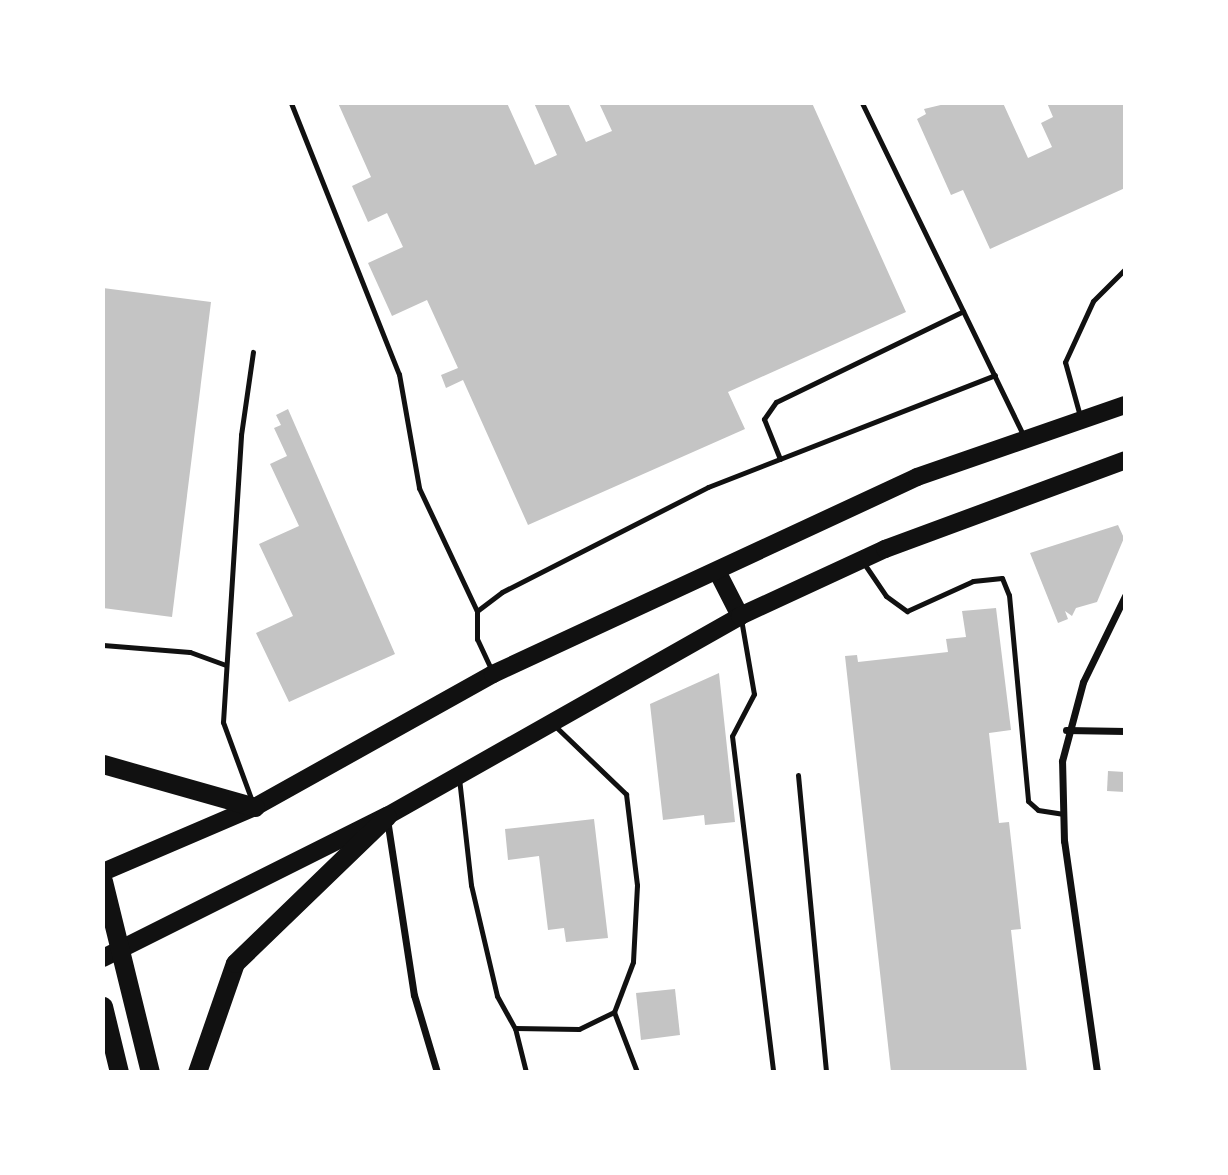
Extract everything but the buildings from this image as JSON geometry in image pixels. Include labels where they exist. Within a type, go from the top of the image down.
[{"type":"highway","points":[[103,764],[254,807]]},
{"type":"highway","points":[[197,1072],[236,963],[387,816]]},
{"type":"highway","points":[[103,881],[125,952],[150,1072]]},
{"type":"highway","points":[[103,1006],[119,1072]]},
{"type":"main road","points":[[103,872],[254,807],[493,674],[918,477],[1024,436],[1125,405]]},
{"type":"main road","points":[[103,958],[125,952],[387,816],[740,616],[861,560],[1125,460]]},
{"type":"main road","points":[[717,571],[740,616]]},
{"type":"street","points":[[1097,1072],[1064,814],[1066,730],[1125,596]]},
{"type":"street","points":[[1066,730],[1125,731]]},
{"type":"street","points":[[387,816],[414,995],[437,1072]]},
{"type":"lane","points":[[291,103],[399,374],[419,488],[477,611],[477,639],[493,674]]},
{"type":"lane","points":[[862,103],[1024,436]]},
{"type":"lane","points":[[1080,417],[1065,362],[1093,301],[1125,269]]},
{"type":"lane","points":[[780,460],[764,419],[776,402],[963,311]]},
{"type":"lane","points":[[253,352],[223,722],[254,807]]},
{"type":"lane","points":[[477,611],[502,592],[708,487],[995,374]]},
{"type":"lane","points":[[861,560],[886,596],[907,611],[973,580],[1002,579],[1009,594],[1028,801],[1038,810],[1064,814]]},
{"type":"lane","points":[[740,616],[754,694],[732,736],[773,1072]]},
{"type":"lane","points":[[103,645],[190,652],[226,665]]},
{"type":"lane","points":[[552,722],[626,794],[637,884],[633,949],[614,1012],[637,1072]]},
{"type":"lane","points":[[458,775],[471,885],[497,996],[515,1028],[526,1072]]},
{"type":"lane","points":[[798,775],[826,1072]]},
{"type":"lane","points":[[515,1028],[579,1028],[614,1012]]}]
